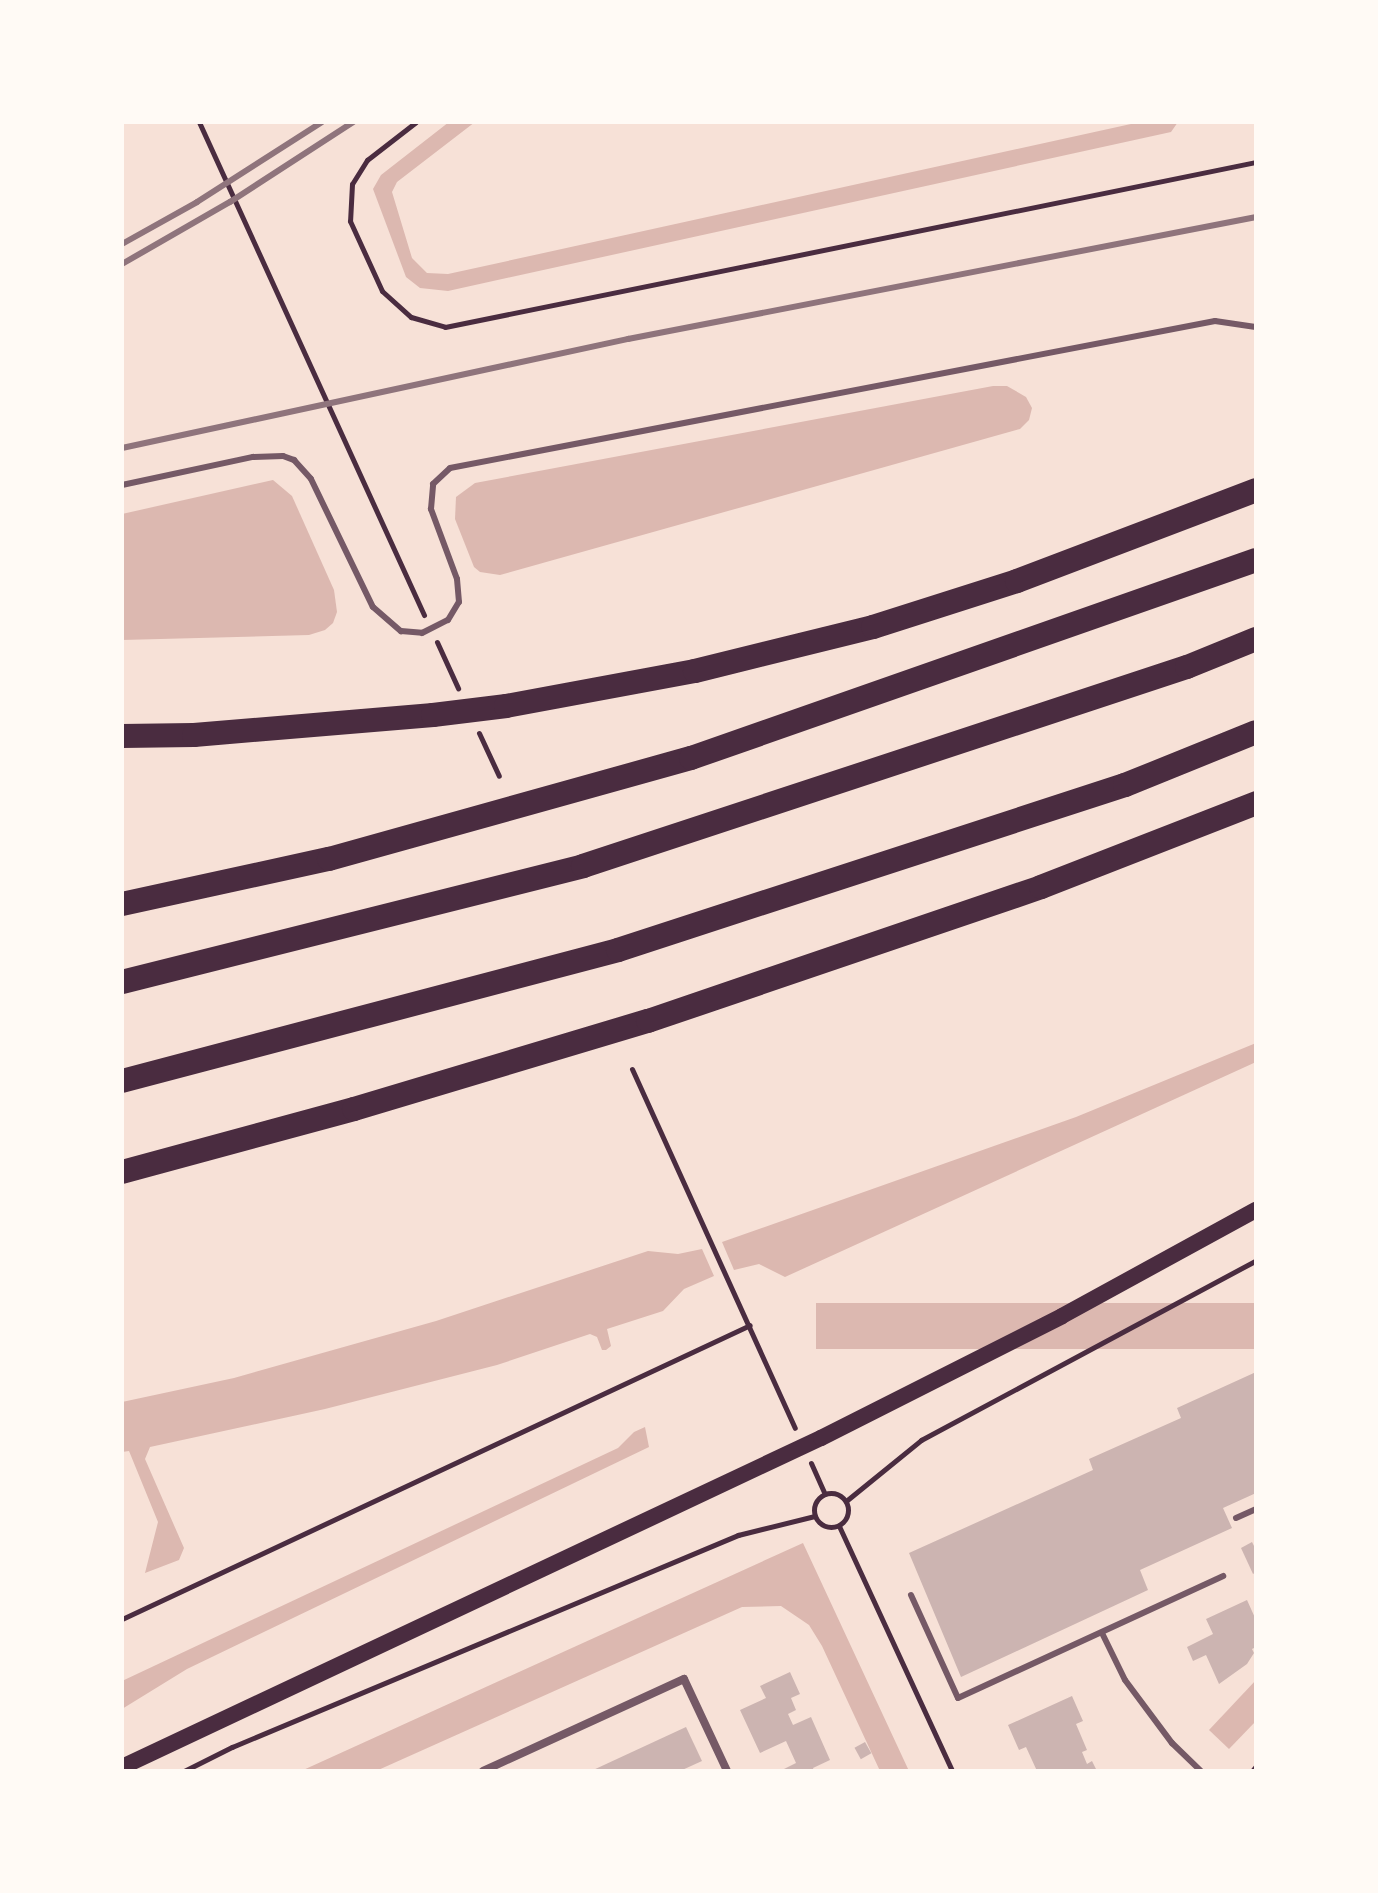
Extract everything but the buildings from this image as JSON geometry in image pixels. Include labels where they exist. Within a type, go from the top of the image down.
[{"type":"highway","points":[[122,736],[194,735],[433,715],[506,706],[695,671],[873,627],[1017,581],[1256,490]]},
{"type":"highway","points":[[122,904],[329,859],[691,758],[1256,560]]},
{"type":"highway","points":[[122,982],[583,866],[1187,667],[1256,639]]},
{"type":"highway","points":[[122,1081],[618,950],[1125,785],[1256,732]]},
{"type":"highway","points":[[122,1172],[648,1021],[1041,887],[1256,803]]},
{"type":"main road","points":[[122,1767],[821,1438],[1062,1316],[1256,1210]]},
{"type":"street","points":[[483,1771],[684,1679],[727,1771]]},
{"type":"lane","points":[[122,485],[253,457],[283,456],[294,460],[311,479],[373,607],[401,631],[412,633],[431,630],[448,620],[459,602],[457,579],[432,521],[431,509],[433,484],[450,468],[1215,321],[1256,327]]},
{"type":"lane","points":[[1236,1518],[1256,1509]]},
{"type":"lane","points":[[911,1595],[958,1698],[1223,1576]]},
{"type":"lane","points":[[1102,1633],[1125,1680],[1172,1743],[1201,1771]]},
{"type":"path","points":[[199,122],[431,630]]},
{"type":"path","points":[[416,122],[367,160],[352,184],[350,221],[382,291],[411,317],[445,327],[1256,162]]},
{"type":"path","points":[[632,1069],[800,1438]]},
{"type":"path","points":[[846,1501],[921,1440],[1256,1260]]},
{"type":"path","points":[[122,1619],[750,1325]]},
{"type":"path","points":[[806,1452],[825,1494]]},
{"type":"path","points":[[839,1526],[821,1524],[815,1516],[818,1500],[825,1494],[840,1496],[846,1501]]},
{"type":"path","points":[[839,1526],[846,1519],[846,1501]]},
{"type":"path","points":[[184,1771],[232,1747],[738,1535],[815,1516]]},
{"type":"path","points":[[839,1526],[952,1771]]},
{"type":"path","points":[[1252,1771],[1256,1766]]},
{"type":"shaded area","points":[[449,122],[475,122],[397,182],[392,192],[412,258],[427,273],[448,274],[1140,122],[1178,122],[1171,132],[448,291],[420,288],[406,277],[373,189],[381,175]]},
{"type":"shaded area","points":[[993,386],[1007,386],[1026,397],[1032,408],[1029,420],[1020,429],[500,575],[480,572],[474,567],[455,519],[456,497],[475,483]]},
{"type":"shaded area","points":[[273,480],[292,496],[334,590],[337,612],[333,623],[325,630],[309,635],[122,640],[122,514]]},
{"type":"shaded area","points":[[1256,1043],[1256,1062],[785,1277],[759,1264],[734,1270],[722,1242],[1076,1117]]},
{"type":"shaded area","points":[[702,1249],[714,1276],[684,1289],[663,1311],[607,1329],[611,1346],[606,1350],[602,1350],[597,1337],[590,1334],[497,1365],[325,1409],[150,1447],[145,1459],[184,1548],[179,1560],[145,1573],[158,1522],[129,1451],[122,1452],[122,1402],[234,1378],[436,1321],[648,1251],[678,1254]]},
{"type":"shaded area","points":[[816,1303],[1256,1303],[1256,1349],[816,1349]]},
{"type":"shaded area","points":[[645,1427],[649,1447],[187,1669],[122,1709],[122,1681],[618,1448],[634,1432]]},
{"type":"shaded area","points":[[803,1543],[909,1771],[880,1771],[822,1646],[809,1625],[781,1606],[742,1607],[376,1771],[301,1771]]},
{"type":"shaded area","points":[[1256,1680],[1256,1721],[1229,1749],[1209,1730]]},
{"type":"railway","points":[[122,244],[197,202],[322,122]]},
{"type":"railway","points":[[122,264],[230,202],[353,122]]},
{"type":"railway","points":[[122,448],[628,339],[1256,217]]}]
